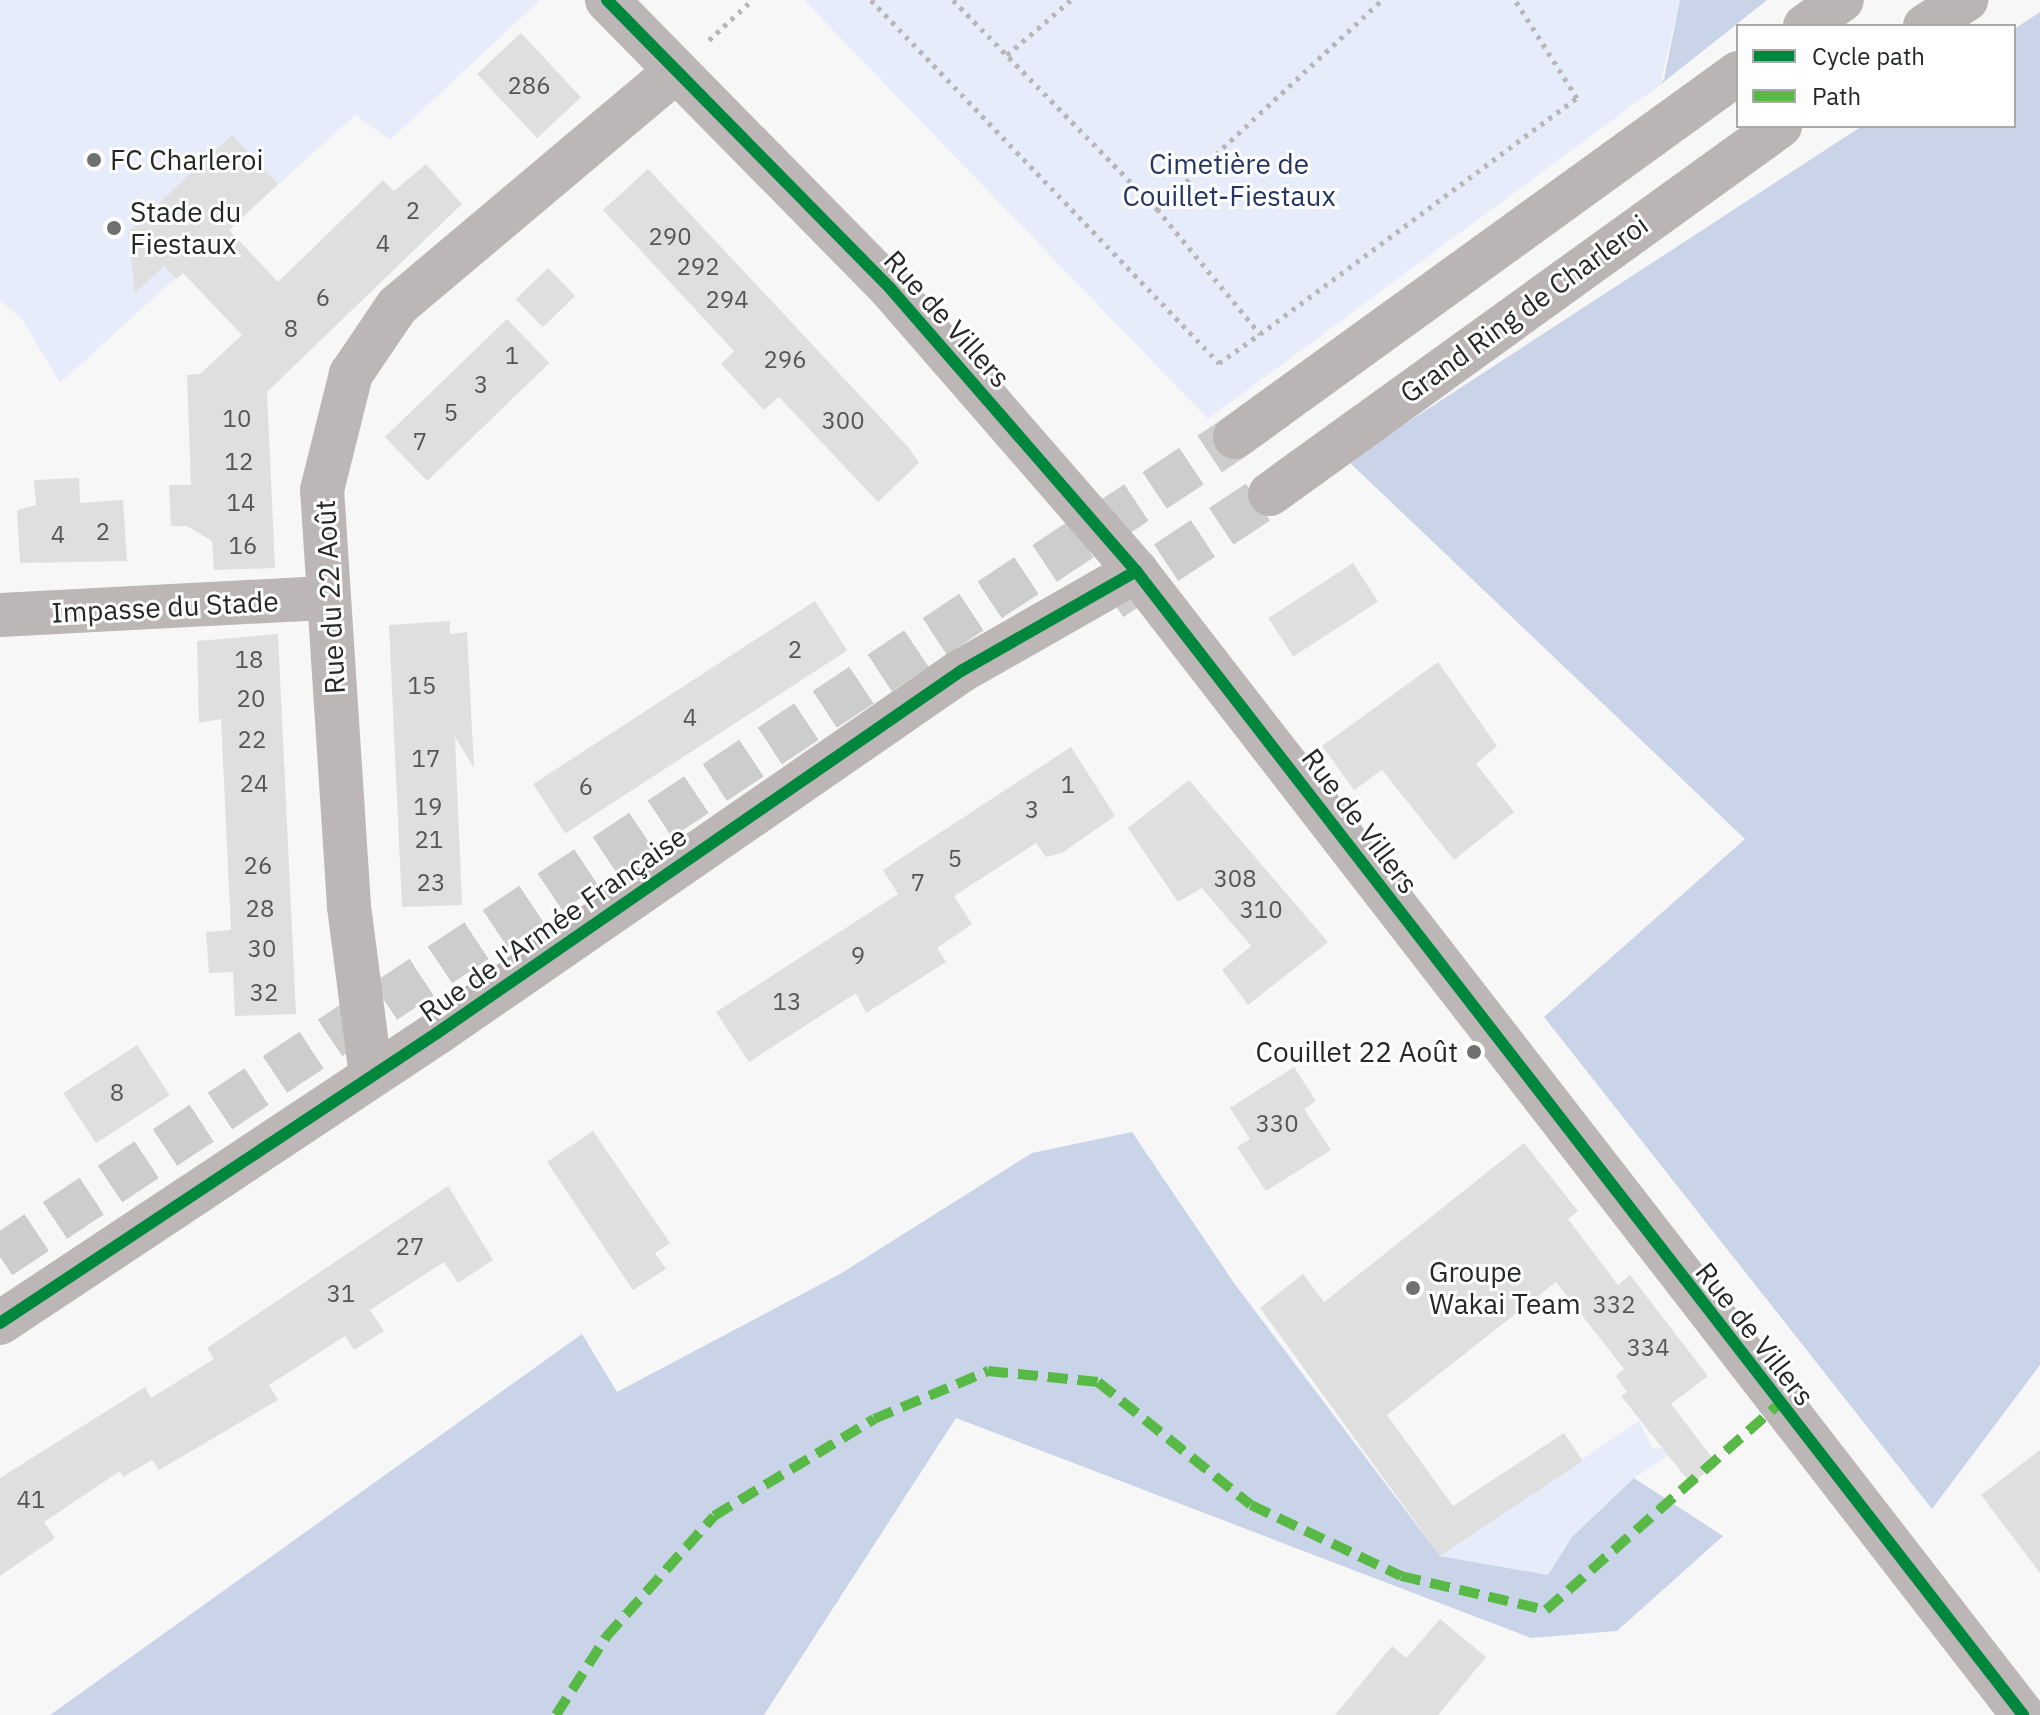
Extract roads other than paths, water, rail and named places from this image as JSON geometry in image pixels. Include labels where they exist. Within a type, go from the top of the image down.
[{"type":"highway","points":[[1808,24],[1842,0]]},
{"type":"highway","points":[[1928,24],[1966,0]]},
{"type":"highway","points":[[1235,437],[1736,74]]},
{"type":"highway","name":"Grand Ring de Charleroi","points":[[1270,494],[1777,128]]},
{"type":"street","name":"Rue de Villers","points":[[607,0],[890,288],[1136,571],[2023,1715]]},
{"type":"street","name":"Rue du 22 Août","points":[[371,1076],[349,906],[322,490],[351,374],[397,306],[676,71]]},
{"type":"street","name":"Rue de l'Armée Française","points":[[0,1323],[371,1076],[961,671],[1136,571]]},
{"type":"street","name":"Impasse du Stade","points":[[0,615],[329,598]]},
{"type":"tunnel","points":[[0,1257],[1235,437]]},
{"type":"tunnel","points":[[1111,599],[1270,494]]},
{"type":"place","name":"FC Charleroi","points":[[94,160]]},
{"type":"place","name":"Stade du Fiestaux","points":[[114,228]]},
{"type":"place","name":"Couillet 22 Août","points":[[1474,1052]]},
{"type":"place","name":"Groupe Wakai Team","points":[[1413,1288]]},
{"type":"park label","name":"Cimetière de Couillet-Fiestaux","points":[[1229,180]]}]
